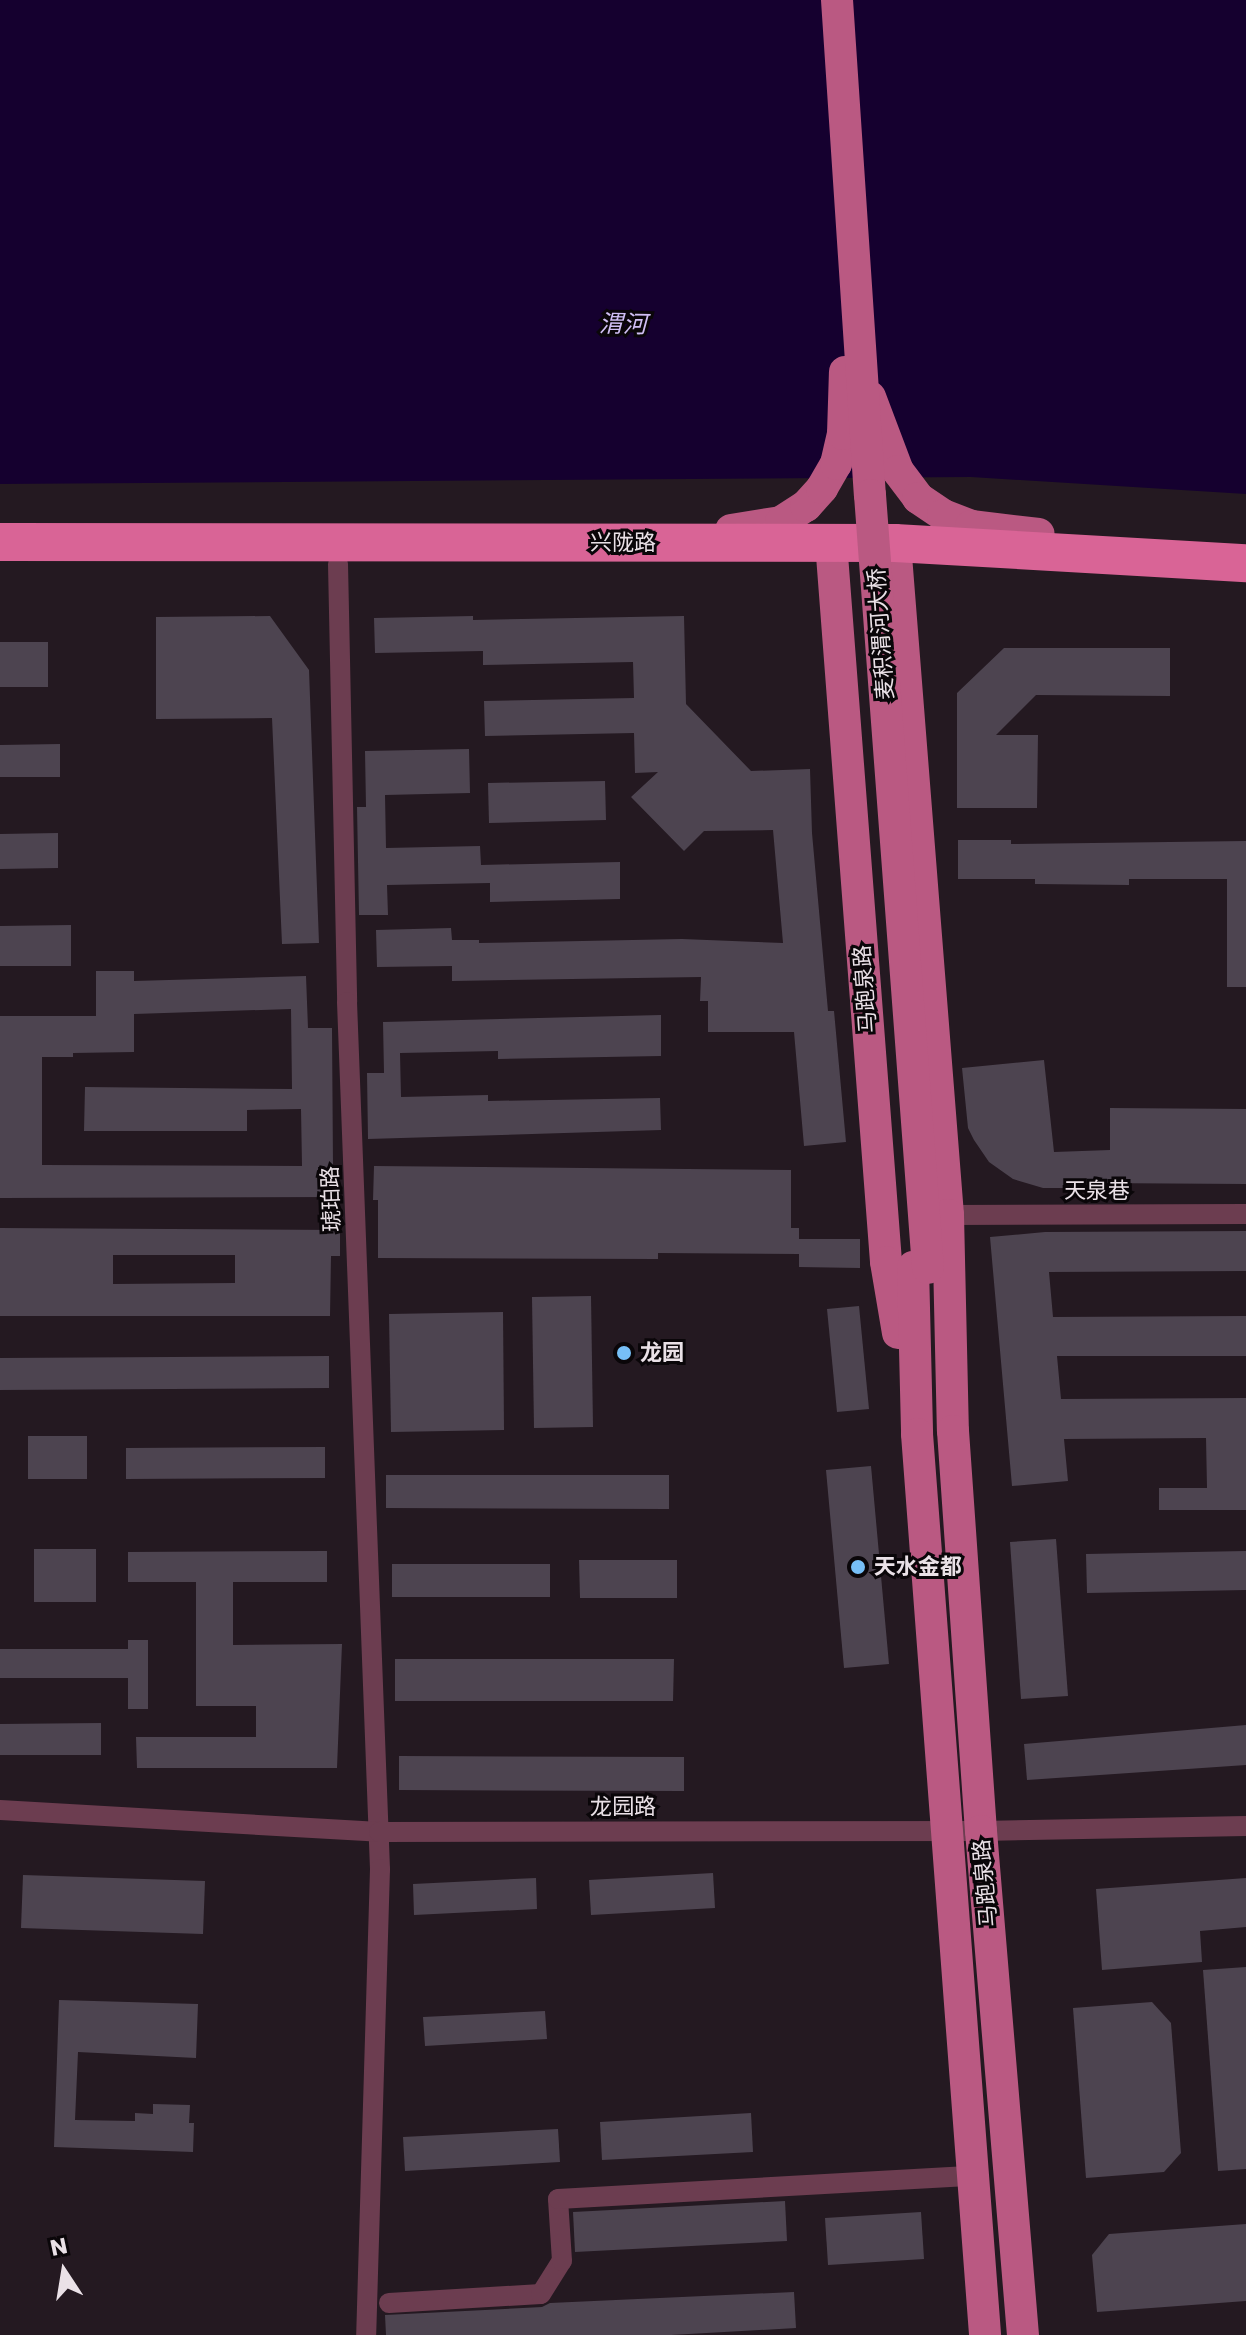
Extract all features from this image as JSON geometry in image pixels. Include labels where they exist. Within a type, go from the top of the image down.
[{"type":"highway","name":"兴陇路","points":[[0,542],[68,540],[1246,563]]},
{"type":"highway","name":"兴陇路","points":[[0,564],[338,564],[832,554]]},
{"type":"highway","name":"兴陇路","points":[[897,556],[1246,585]]},
{"type":"main road","name":"麦积渭河大桥","points":[[816,0],[853,370],[920,1268]]},
{"type":"main road","name":"麦积渭河大桥","points":[[837,0],[853,370]]},
{"type":"main road","points":[[68,540],[296,527],[749,529],[781,522],[806,506],[822,488],[836,464],[853,370]]},
{"type":"main road","points":[[853,370],[898,471],[918,498],[943,515],[971,526],[1015,533],[1246,544]]},
{"type":"main road","name":"马跑泉路","points":[[832,554],[886,1262],[917,1434]]},
{"type":"main road","name":"马跑泉路","points":[[897,556],[948,1215],[953,1431],[981,1831],[1023,2335]]},
{"type":"main road","name":"马跑泉路","points":[[920,1268],[953,1431]]},
{"type":"main road","name":"马跑泉路","points":[[920,1268],[917,1434],[985,2335]]},
{"type":"street","name":"琥珀路","points":[[338,564],[347,1002],[379,1832],[366,2335]]},
{"type":"street","name":"天泉巷","points":[[948,1215],[1246,1214]]},
{"type":"street","name":"龙园路","points":[[0,1810],[379,1832],[981,1831],[1246,1826]]},
{"type":"street","points":[[389,2303],[541,2294],[562,2261],[558,2199],[972,2176]]},
{"type":"water","name":"渭河","points":[[0,0],[1246,0],[1246,494],[971,477],[0,484]]},
{"type":"building","points":[[270,616],[309,670],[319,943],[282,944],[272,718],[156,719],[156,617]]},
{"type":"building","points":[[473,616],[473,620],[684,616],[686,704],[751,771],[810,769],[812,833],[828,1011],[834,1011],[846,1142],[804,1146],[794,1032],[708,1032],[708,1001],[700,1001],[701,977],[452,981],[452,966],[377,967],[376,930],[451,928],[452,940],[479,940],[479,943],[682,939],[783,943],[773,830],[704,831],[684,851],[631,797],[658,772],[635,773],[634,733],[485,736],[484,701],[634,698],[633,662],[483,665],[483,651],[375,653],[374,618]]},
{"type":"building","points":[[0,642],[48,642],[48,687],[0,687]]},
{"type":"building","points":[[1004,648],[1170,648],[1170,696],[1036,695],[996,735],[1038,735],[1037,808],[957,808],[957,693]]},
{"type":"building","points":[[60,744],[60,777],[0,777],[0,745]]},
{"type":"building","points":[[469,749],[470,793],[385,795],[386,848],[480,846],[481,865],[620,862],[620,899],[490,902],[490,883],[387,885],[388,915],[359,915],[357,807],[366,807],[365,751]]},
{"type":"building","points":[[605,781],[606,820],[489,823],[488,783]]},
{"type":"building","points":[[58,833],[58,868],[0,869],[0,834]]},
{"type":"building","points":[[958,840],[1011,840],[1011,844],[1246,841],[1246,987],[1227,987],[1227,879],[1129,879],[1129,885],[1035,884],[1035,879],[958,879]]},
{"type":"building","points":[[71,925],[71,966],[0,966],[0,926]]},
{"type":"building","points":[[96,971],[134,971],[134,981],[306,976],[308,1028],[332,1028],[333,1166],[337,1166],[338,1197],[0,1198],[0,1016],[96,1016]],"holes":[[[291,1009],[292,1089],[85,1087],[84,1131],[247,1131],[247,1110],[301,1109],[302,1166],[42,1165],[42,1057],[134,1052],[134,1014]]]},
{"type":"building","points":[[661,1015],[661,1056],[498,1059],[498,1051],[400,1053],[401,1097],[488,1095],[488,1101],[660,1098],[661,1130],[368,1139],[367,1073],[384,1073],[383,1022]]},
{"type":"building","points":[[1044,1060],[1054,1152],[1110,1150],[1110,1108],[1246,1109],[1246,1184],[1093,1183],[1093,1188],[1043,1188],[1013,1179],[989,1162],[968,1128],[962,1068]]},
{"type":"building","points":[[374,1166],[791,1170],[791,1228],[799,1228],[799,1239],[860,1239],[860,1268],[799,1267],[799,1254],[658,1253],[658,1259],[378,1258],[378,1200],[373,1200]]},
{"type":"building","points":[[0,1228],[340,1230],[340,1256],[331,1256],[330,1316],[0,1316]],"holes":[[[113,1255],[235,1255],[235,1283],[113,1284]]]},
{"type":"building","points":[[1246,1231],[1246,1271],[1049,1272],[1053,1317],[1246,1316],[1246,1356],[1057,1356],[1061,1399],[1246,1398],[1246,1510],[1159,1510],[1159,1488],[1207,1488],[1206,1438],[1064,1439],[1068,1481],[1012,1486],[990,1237],[1045,1232]]},
{"type":"building","points":[[591,1296],[593,1427],[534,1428],[532,1297]]},
{"type":"building","points":[[859,1306],[869,1409],[837,1412],[827,1309]]},
{"type":"building","points":[[503,1312],[504,1430],[391,1432],[389,1314]]},
{"type":"building","points":[[329,1356],[329,1388],[0,1390],[0,1358]]},
{"type":"building","points":[[28,1436],[87,1436],[87,1479],[28,1479]]},
{"type":"building","points":[[325,1447],[325,1478],[126,1479],[126,1448]]},
{"type":"building","name":"天水金都","points":[[871,1466],[889,1664],[844,1668],[826,1470]]},
{"type":"building","points":[[386,1475],[669,1475],[669,1509],[386,1508]]},
{"type":"building","points":[[1056,1539],[1068,1696],[1021,1699],[1010,1542]]},
{"type":"building","points":[[34,1549],[96,1549],[96,1602],[34,1602]]},
{"type":"building","points":[[327,1551],[327,1582],[233,1582],[233,1645],[342,1644],[337,1768],[137,1768],[136,1737],[256,1737],[256,1706],[196,1706],[196,1582],[128,1582],[128,1552]]},
{"type":"building","points":[[1246,1551],[1246,1590],[1087,1593],[1086,1554]]},
{"type":"building","points":[[579,1560],[677,1560],[677,1598],[580,1598]]},
{"type":"building","points":[[392,1564],[550,1564],[550,1597],[392,1597]]},
{"type":"building","points":[[128,1640],[148,1640],[148,1709],[128,1709],[128,1678],[0,1678],[0,1649],[128,1649]]},
{"type":"building","points":[[395,1659],[674,1659],[673,1701],[395,1701]]},
{"type":"building","points":[[101,1723],[101,1755],[0,1755],[0,1724]]},
{"type":"building","points":[[1246,1725],[1246,1765],[1027,1780],[1024,1744]]},
{"type":"building","points":[[399,1756],[684,1757],[684,1791],[399,1790]]},
{"type":"building","points":[[713,1873],[715,1908],[591,1915],[589,1880]]},
{"type":"building","points":[[23,1875],[205,1881],[203,1934],[21,1928]]},
{"type":"building","points":[[536,1878],[537,1909],[414,1915],[413,1884]]},
{"type":"building","points":[[1246,1878],[1246,1927],[1200,1931],[1202,1962],[1102,1970],[1096,1889]]},
{"type":"building","points":[[1246,1967],[1246,2169],[1218,2171],[1203,1970]]},
{"type":"building","points":[[59,2000],[198,2004],[196,2058],[78,2052],[75,2120],[135,2121],[135,2113],[153,2114],[153,2104],[190,2105],[189,2123],[194,2123],[193,2152],[54,2147]]},
{"type":"building","points":[[1152,2002],[1171,2023],[1181,2153],[1164,2172],[1086,2178],[1073,2008]]},
{"type":"building","points":[[545,2011],[547,2039],[425,2046],[423,2017]]},
{"type":"building","points":[[751,2113],[753,2152],[602,2160],[600,2122]]},
{"type":"building","points":[[558,2129],[560,2162],[405,2171],[403,2137]]},
{"type":"building","points":[[785,2201],[787,2241],[575,2252],[573,2212]]},
{"type":"building","points":[[921,2212],[924,2259],[828,2265],[825,2218]]},
{"type":"building","points":[[1246,2224],[1246,2301],[1097,2312],[1092,2255],[1109,2234]]},
{"type":"building","points":[[794,2292],[796,2328],[671,2335],[386,2335],[385,2315],[542,2307],[550,2303]]},
{"type":"place","name":"龙园","points":[[624,1353]]},
{"type":"place","name":"天水金都","points":[[858,1567]]}]
